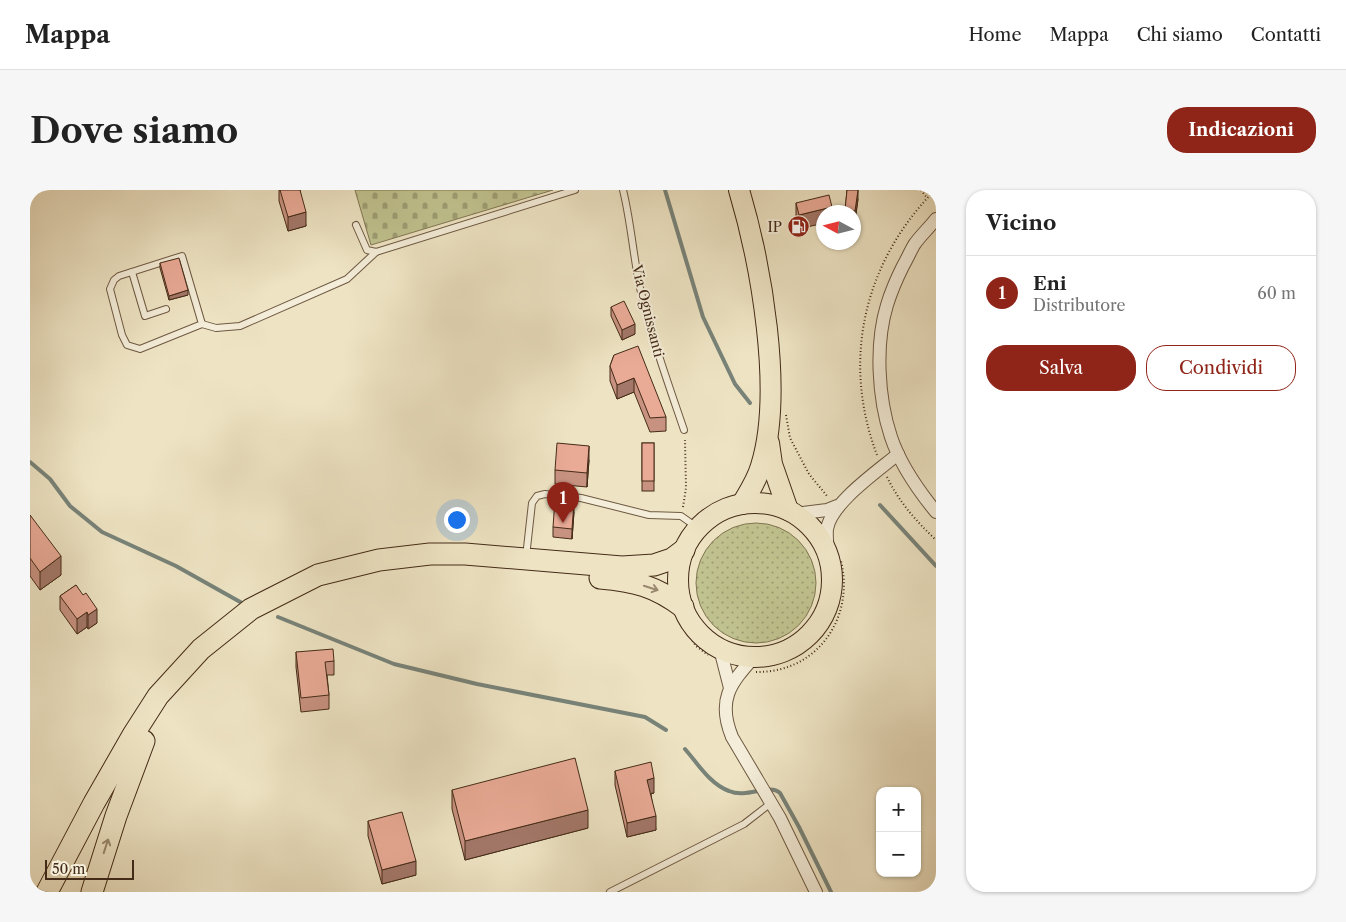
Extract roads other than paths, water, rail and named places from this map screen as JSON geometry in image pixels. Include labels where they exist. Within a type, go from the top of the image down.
[{"type":"highway","points":[[47,892],[123,752],[158,696],[201,649],[251,610],[318,575],[379,560],[430,554],[465,554],[622,567],[654,565],[672,559],[684,550]]},
{"type":"highway","points":[[63,892],[102,810],[168,703],[208,656],[258,618],[322,587],[380,571],[430,567],[464,567],[620,579],[654,588],[664,593],[681,614]]},
{"type":"highway","points":[[92,892],[116,816],[144,741]]},
{"type":"main road","points":[[738,190],[746,213],[762,301],[769,355],[770,404],[768,429],[761,466],[754,484],[738,498],[695,526],[684,550],[679,567],[678,584],[681,614],[722,658],[736,655],[748,663],[788,650],[799,644],[816,627],[827,606],[835,559],[814,530],[792,512],[773,505],[738,498]]},
{"type":"main road","points":[[768,429],[772,464],[792,512]]},
{"type":"street","points":[[936,219],[914,246],[896,283],[887,305],[880,352],[881,394],[891,437],[898,454],[921,495],[936,512]]},
{"type":"street","points":[[792,512],[827,510],[837,506],[898,454]]},
{"type":"street","points":[[835,559],[827,528],[837,506]]},
{"type":"street","points":[[722,658],[730,688]]},
{"type":"street","points":[[748,663],[730,688],[726,700],[728,726],[732,737],[780,818],[816,892]]},
{"type":"lane","points":[[202,324],[182,256],[119,276],[114,280],[110,289],[122,335],[127,345],[140,349],[202,324],[216,328],[240,326],[347,279],[376,252],[575,190]]},
{"type":"lane","name":"Via Ognissanti","points":[[623,190],[630,217],[640,288],[658,353],[684,430]]},
{"type":"lane","points":[[356,225],[367,250],[376,252]]},
{"type":"lane","points":[[132,272],[145,316],[166,309]]},
{"type":"lane","points":[[526,559],[532,503],[537,496],[545,494],[581,498],[648,514],[681,516],[695,526]]},
{"type":"lane","points":[[610,892],[744,824],[769,801]]},
{"type":"waterway","points":[[665,190],[703,317],[735,384],[750,403]]},
{"type":"waterway","points":[[30,462],[50,479],[70,506],[102,532],[176,566],[242,603]]},
{"type":"waterway","points":[[880,505],[936,566]]},
{"type":"waterway","points":[[278,617],[394,664],[477,684],[645,717],[666,730]]},
{"type":"waterway","points":[[685,749],[710,779],[722,788],[736,793],[770,790],[780,793],[831,892]]},
{"type":"place","name":"IP","points":[[798,227]]},
{"type":"place","name":"Eni","points":[[563,523]]}]
